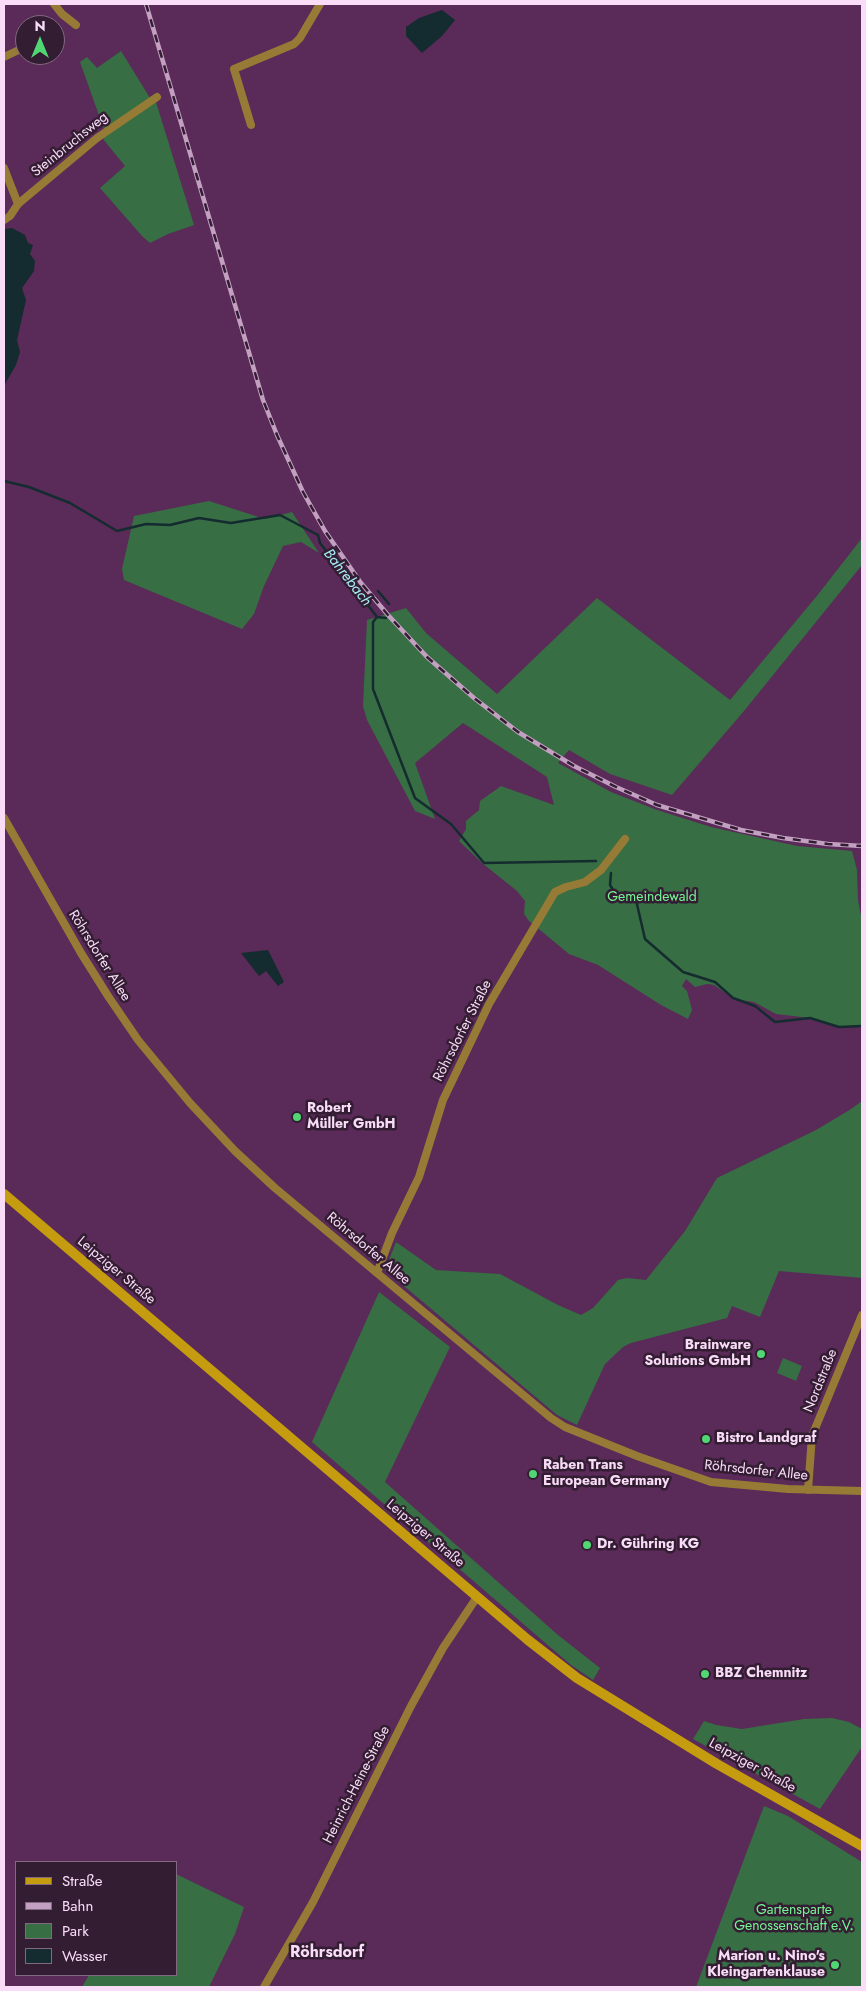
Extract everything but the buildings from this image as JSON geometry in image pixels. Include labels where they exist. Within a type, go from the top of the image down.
[{"type":"main road","name":"Leipziger Straße","points":[[4,1194],[478,1597],[577,1678],[717,1764],[862,1846]]},
{"type":"street","points":[[54,4],[62,14],[76,25]]},
{"type":"street","points":[[252,126],[234,69],[294,44],[300,38],[320,4]]},
{"type":"street","name":"Steinbruchsweg","points":[[4,220],[10,216],[18,204],[97,138],[157,96]]},
{"type":"street","points":[[4,168],[18,204]]},
{"type":"street","name":"Röhrsdorfer Allee","points":[[4,818],[103,989],[138,1040],[220,1136],[253,1168],[551,1418],[565,1427],[697,1478],[729,1484],[808,1490],[862,1491]]},
{"type":"street","name":"Röhrsdorfer Straße","points":[[377,1273],[392,1233],[419,1177],[443,1100],[489,1004],[555,892],[585,882],[601,870],[625,839]]},
{"type":"street","name":"Nordstraße","points":[[808,1490],[812,1436],[862,1314]]},
{"type":"street","name":"Heinrich-Heine-Straße","points":[[264,1987],[313,1902],[411,1706],[444,1648],[478,1597]]},
{"type":"green space","points":[[121,51],[150,98],[156,102],[194,225],[168,234],[150,243],[100,188],[125,166],[103,139],[106,135],[80,62],[87,57],[97,68]]},
{"type":"green space","points":[[209,501],[265,519],[292,512],[319,553],[301,542],[283,546],[264,586],[254,614],[242,629],[124,580],[122,569],[134,516]]},
{"type":"green space","name":"Gemeindewald","points":[[862,538],[862,565],[744,711],[672,795],[610,774],[569,750],[558,763],[611,792],[657,810],[711,827],[797,846],[852,851],[857,870],[858,900],[862,921],[862,1026],[839,1027],[810,1018],[776,1014],[754,1002],[734,999],[714,985],[707,984],[695,987],[686,979],[682,986],[687,991],[692,1010],[688,1019],[661,1005],[598,965],[569,954],[529,921],[524,914],[525,901],[517,891],[482,863],[459,841],[466,829],[466,821],[479,810],[480,801],[501,786],[554,805],[547,777],[463,723],[415,763],[435,819],[415,811],[367,720],[363,706],[367,620],[406,608],[426,633],[497,694],[597,598],[730,700],[816,597]]},
{"type":"green space","points":[[862,1101],[862,1278],[779,1271],[760,1317],[732,1306],[727,1318],[631,1343],[623,1347],[605,1364],[577,1425],[557,1415],[385,1270],[396,1242],[436,1270],[500,1274],[581,1315],[593,1308],[618,1280],[627,1278],[646,1280],[685,1231],[717,1178],[816,1130]]},
{"type":"green space","points":[[379,1292],[450,1347],[385,1482],[558,1635],[600,1668],[593,1680],[571,1665],[312,1442]]},
{"type":"green space","points":[[783,1358],[802,1366],[796,1381],[777,1373]]},
{"type":"green space","points":[[832,1718],[849,1722],[862,1729],[862,1747],[820,1809],[693,1739],[704,1721],[742,1729],[804,1719]]},
{"type":"green space","name":"Gartensparte Genossenschaft e.V.","points":[[764,1806],[788,1816],[862,1862],[862,1987],[696,1987]]},
{"type":"green space","points":[[178,1875],[244,1907],[235,1934],[209,1987],[82,1987],[88,1976],[178,1976]]},
{"type":"water","points":[[442,10],[455,20],[442,36],[422,53],[406,36],[406,27],[419,18]]},
{"type":"water","points":[[12,228],[25,235],[28,243],[33,245],[30,254],[35,261],[34,271],[22,288],[26,300],[17,340],[20,352],[16,365],[4,386],[4,229]]},
{"type":"water","points":[[268,950],[284,982],[278,986],[266,971],[259,976],[241,953]]},
{"type":"waterway","name":"Bahrebach","points":[[4,481],[29,487],[70,503],[117,531],[146,524],[170,525],[199,518],[231,523],[280,515],[318,535],[320,543],[377,617],[373,622],[373,689],[415,798],[451,824],[484,863],[596,861]]},
{"type":"waterway","points":[[378,591],[389,604]]},
{"type":"waterway","points":[[377,617],[386,618]]},
{"type":"waterway","name":"Bahrebach","points":[[611,873],[610,885],[617,896],[625,892],[636,900],[645,939],[683,972],[715,982],[733,998],[755,1006],[775,1022],[810,1018],[839,1027],[862,1026]]},
{"type":"railway","points":[[146,4],[263,400],[303,492],[325,531],[361,583],[388,615],[427,657],[474,698],[518,732],[574,766],[616,787],[657,805],[741,830],[828,844],[862,846]]},
{"type":"place","name":"Robert Müller GmbH","points":[[297,1117]]},
{"type":"place","name":"Brainware Solutions GmbH","points":[[761,1354]]},
{"type":"place","name":"Bistro Landgraf","points":[[706,1439]]},
{"type":"place","name":"Raben Trans European Germany","points":[[533,1474]]},
{"type":"place","name":"Dr. Gühring KG","points":[[587,1545]]},
{"type":"place","name":"BBZ Chemnitz","points":[[705,1674]]},
{"type":"place","name":"Marion u. Nino's Kleingartenklause","points":[[835,1965]]},
{"type":"district","name":"Röhrsdorf","points":[[327,1953]]}]
